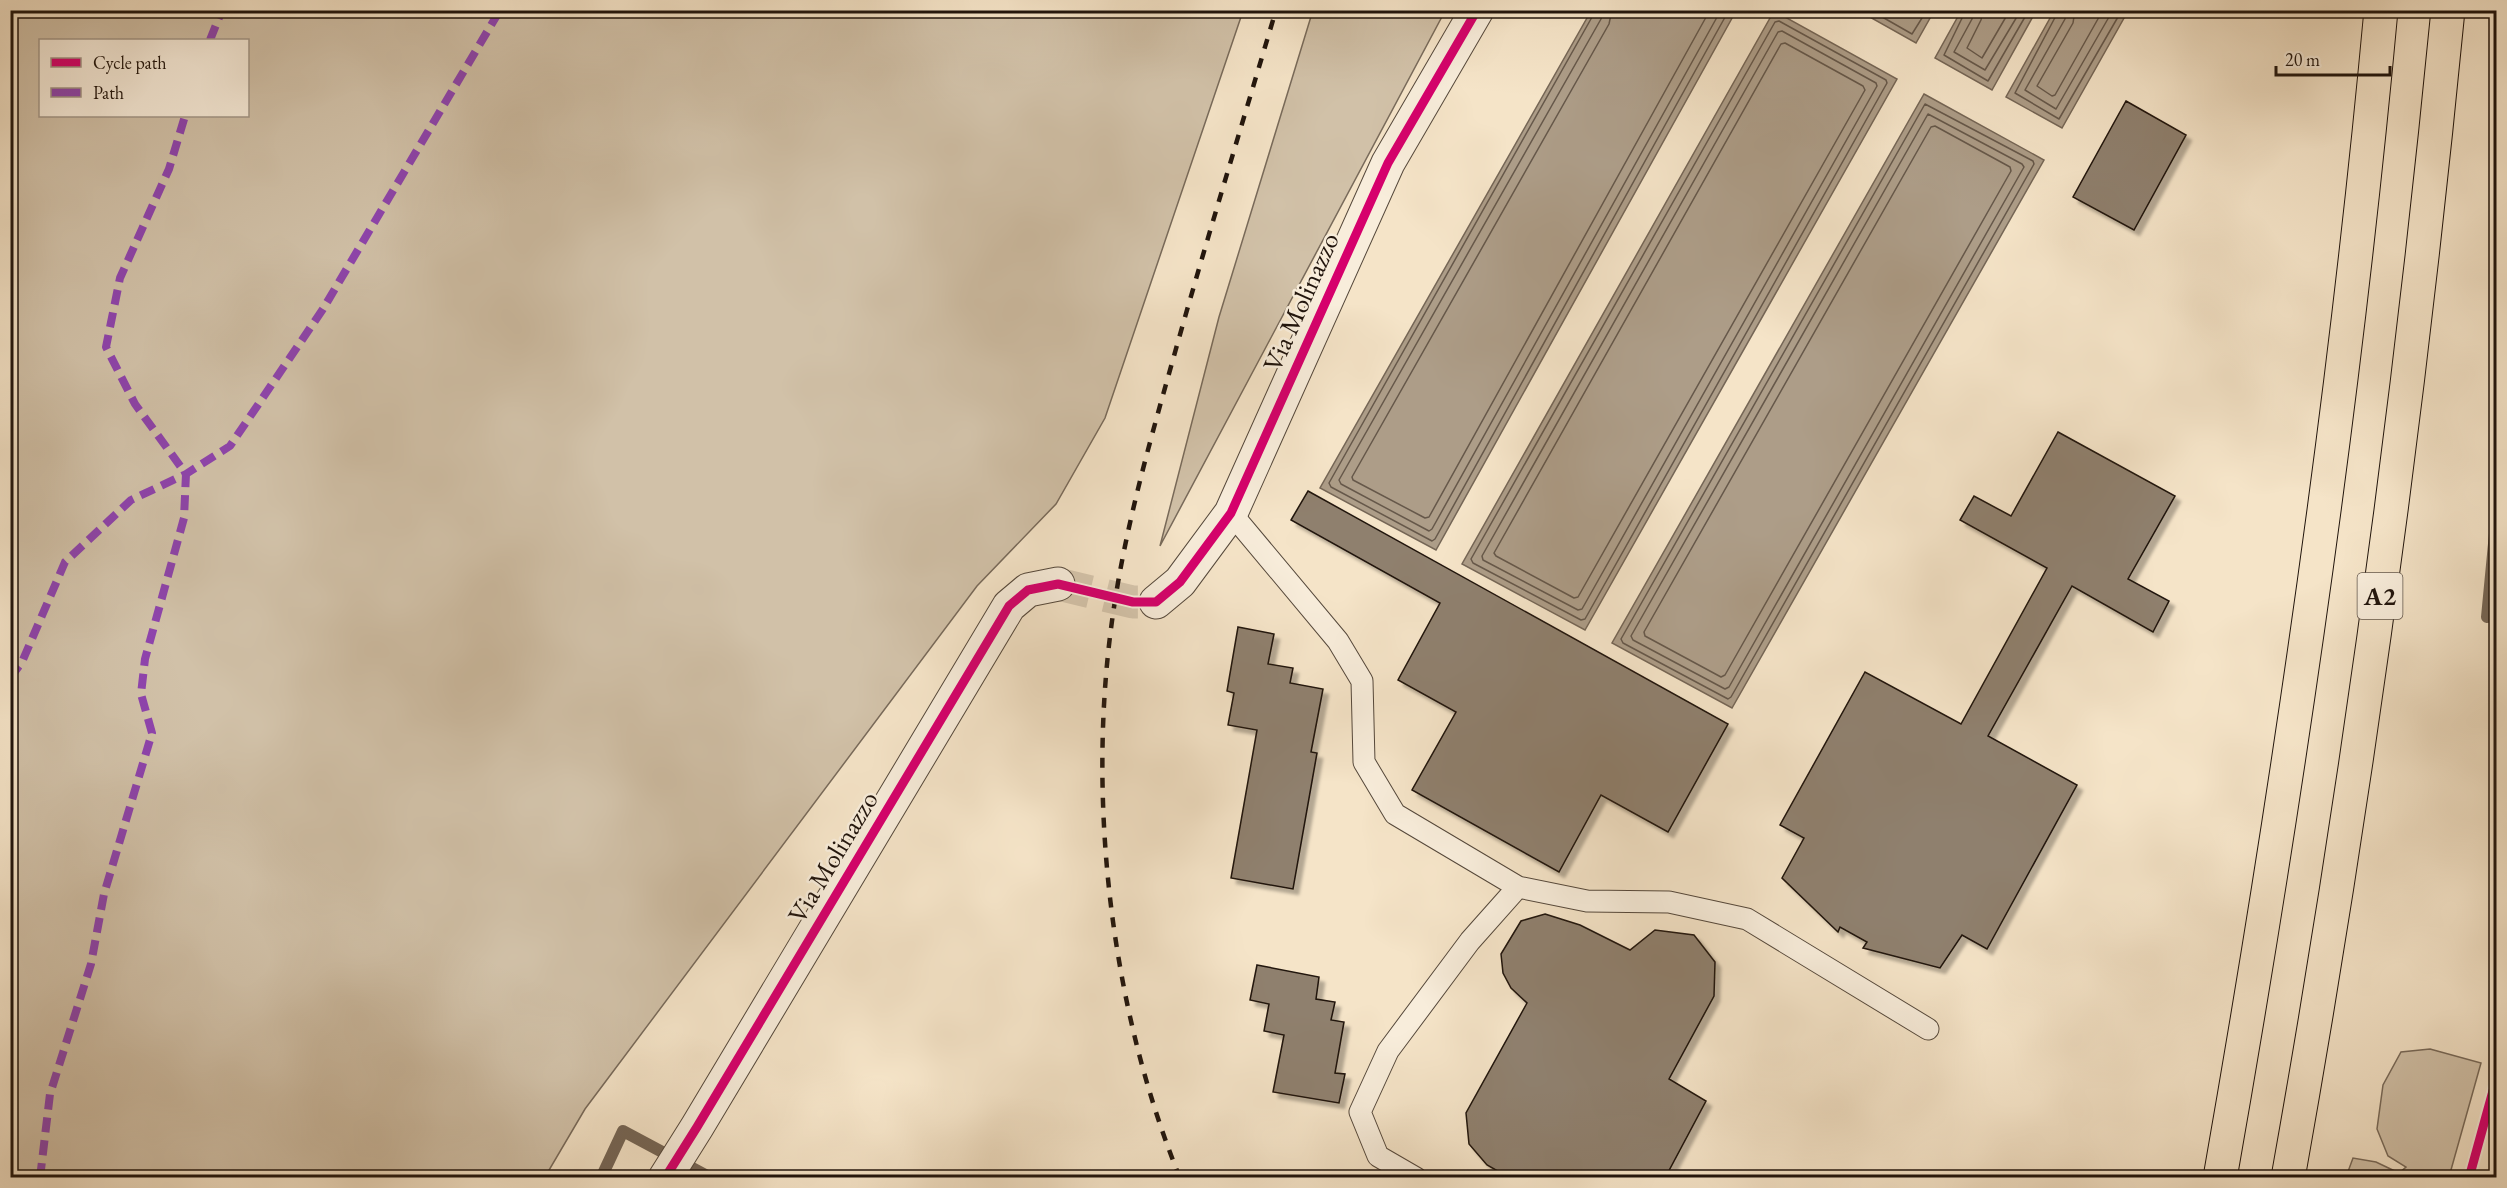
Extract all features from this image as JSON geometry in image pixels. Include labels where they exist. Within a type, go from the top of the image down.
[{"type":"highway","points":[[2220,1178],[2248,1018],[2327,479],[2361,206],[2381,10]]},
{"type":"highway","name":"A2","points":[[2288,1178],[2392,514],[2426,233],[2448,10]]},
{"type":"street","name":"Via Molinazzo","points":[[1156,602],[1180,582],[1232,513],[1388,163],[1477,10]]},
{"type":"street","name":"Via Molinazzo","points":[[665,1178],[1009,606],[1028,590],[1058,584]]},
{"type":"lane","points":[[1232,513],[1338,641],[1362,681],[1364,762],[1395,814],[1518,887],[1587,902],[1669,902],[1747,919],[1928,1029]]},
{"type":"lane","points":[[1416,1178],[1378,1156],[1360,1112],[1388,1051],[1470,941],[1518,887]]},
{"type":"shaded area","points":[[1313,10],[1445,11],[1160,546],[1219,317]]},
{"type":"shaded area","points":[[10,11],[1243,11],[1105,418],[1056,504],[977,586],[585,1109],[545,1177],[11,1177]]},
{"type":"shaded area","points":[[2430,1049],[2481,1063],[2449,1177],[2346,1177],[2353,1158],[2376,1162],[2399,1173],[2406,1167],[2388,1156],[2377,1129],[2383,1085],[2401,1052]]},
{"type":"water","points":[[1934,10],[1916,43],[1859,11]]},
{"type":"water","points":[[1591,11],[1736,11],[1436,550],[1320,488]]},
{"type":"water","points":[[1774,11],[1897,79],[1585,630],[1462,564]]},
{"type":"water","points":[[1961,11],[2036,11],[1992,90],[1935,58]]},
{"type":"water","points":[[2054,11],[2128,11],[2062,128],[2006,97]]},
{"type":"water","points":[[1924,94],[2044,160],[1732,708],[1612,643]]},
{"type":"building","points":[[2126,101],[2186,135],[2134,230],[2073,197]]},
{"type":"building","points":[[2058,432],[2175,496],[2128,579],[2169,601],[2153,632],[2072,586],[1988,736],[2077,785],[1987,949],[1962,935],[1940,968],[1863,948],[1867,942],[1840,927],[1838,932],[1782,878],[1804,838],[1780,825],[1865,672],[1961,724],[2047,568],[1960,520],[1974,496],[2011,516]]},
{"type":"building","points":[[1308,491],[1728,724],[1668,832],[1601,795],[1559,872],[1412,790],[1456,712],[1398,680],[1440,603],[1291,520]]},
{"type":"building","points":[[1238,627],[1274,634],[1268,664],[1293,668],[1290,683],[1323,689],[1311,752],[1317,753],[1293,889],[1231,878],[1257,730],[1228,725],[1234,693],[1227,691]]},
{"type":"building","points":[[1545,914],[1580,925],[1630,950],[1655,930],[1694,935],[1715,962],[1714,996],[1669,1079],[1706,1101],[1665,1178],[1510,1178],[1487,1165],[1469,1144],[1466,1113],[1527,1003],[1511,988],[1503,973],[1501,954],[1521,921]]},
{"type":"building","points":[[1257,965],[1319,977],[1316,999],[1335,1002],[1331,1020],[1344,1022],[1335,1073],[1345,1074],[1339,1103],[1273,1092],[1284,1035],[1264,1031],[1269,1004],[1250,1000]]},
{"type":"waterway","points":[[2487,617],[2496,523]]},
{"type":"waterway","points":[[601,1178],[623,1131],[711,1178]]},
{"type":"tunnel","points":[[1058,584],[1133,602],[1156,602]]},
{"type":"railway","points":[[1180,1178],[1156,1113],[1137,1045],[1122,975],[1111,904],[1104,832],[1102,761],[1105,690],[1117,588],[1154,427],[1276,10]]},
{"type":"marked path","points":[[210,39],[222,10]]},
{"type":"marked path","points":[[10,678],[22,662],[65,562],[131,500],[186,474],[230,446],[323,309],[500,10]]},
{"type":"marked path","points":[[40,1178],[50,1094],[91,964],[104,894],[152,733],[141,694],[145,659],[184,518],[186,474],[135,404],[106,347],[120,278],[169,169],[185,117]]},
{"type":"cycle path","points":[[665,1178],[1009,606],[1028,590],[1058,584],[1133,602],[1156,602],[1180,582],[1231,513],[1388,163],[1477,10]]},
{"type":"cycle path","points":[[2469,1178],[2496,1080]]}]
